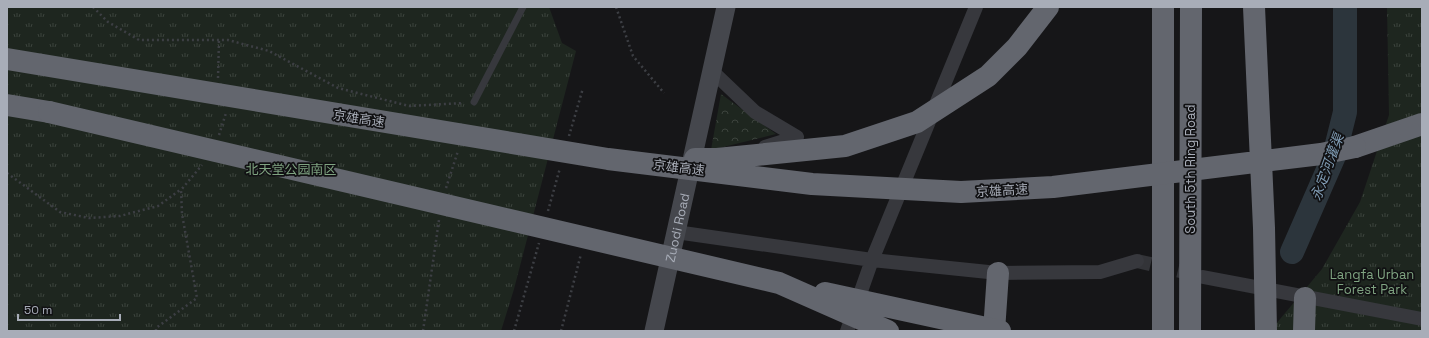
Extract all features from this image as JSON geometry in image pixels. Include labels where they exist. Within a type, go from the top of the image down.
[{"type":"highway","points":[[608,159],[717,158],[845,146],[917,122],[988,76],[1017,47],[1048,7]]},
{"type":"highway","name":"South 5th Ring Road","points":[[1163,7],[1163,331]]},
{"type":"highway","name":"South 5th Ring Road","points":[[1190,331],[1191,7]]},
{"type":"highway","points":[[1254,7],[1264,228],[1266,331]]},
{"type":"highway","name":"京雄高速","points":[[7,59],[608,159],[812,184],[962,192],[1053,187],[1128,179],[1321,154],[1355,147],[1422,124]]},
{"type":"highway","points":[[7,105],[49,112],[779,283],[1000,331]]},
{"type":"highway","points":[[994,331],[998,272]]},
{"type":"highway","points":[[779,283],[888,331]]},
{"type":"highway","points":[[1304,331],[1305,298]]},
{"type":"main road","name":"Zuodi Road","points":[[654,331],[726,7]]},
{"type":"street","points":[[847,331],[872,260],[976,7]]},
{"type":"street","points":[[688,179],[743,154],[797,137],[755,112],[712,71]]},
{"type":"street","points":[[676,232],[872,260],[998,272],[1100,272],[1137,261]]},
{"type":"street","points":[[1203,277],[1422,320]]},
{"type":"lane","points":[[474,102],[523,7]]},
{"type":"path","points":[[616,7],[633,56],[664,93]]},
{"type":"path","points":[[219,40],[217,75],[219,82]]},
{"type":"path","points":[[568,140],[583,88]]},
{"type":"path","points":[[219,136],[228,109]]},
{"type":"path","points":[[7,173],[60,212],[89,218],[120,216],[158,206],[181,190],[205,162]]},
{"type":"path","points":[[546,216],[562,163]]},
{"type":"path","points":[[156,331],[156,328],[197,298],[182,214],[181,190]]},
{"type":"path","points":[[514,331],[540,238]]},
{"type":"path","points":[[561,331],[582,250]]},
{"type":"green space","name":"北天堂公园南区","points":[[7,7],[549,7],[562,43],[576,51],[514,289],[501,331],[7,331]]},
{"type":"green space","name":"Langfa Urban Forest Park","points":[[1387,7],[1422,7],[1422,331],[1270,331],[1322,269],[1360,202],[1389,115]]},
{"type":"green space","points":[[721,94],[776,134],[711,150]]},
{"type":"waterway","name":"永定河灌渠","points":[[1292,252],[1334,156],[1345,112],[1345,7]]},
{"type":"tunnel","points":[[1137,261],[1197,275]]}]
